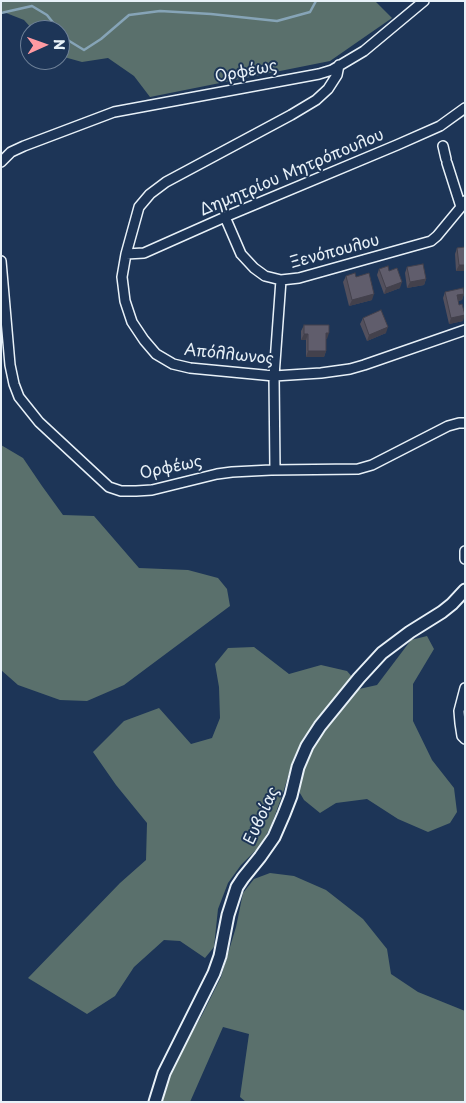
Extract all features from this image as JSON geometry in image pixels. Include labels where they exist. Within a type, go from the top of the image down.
[{"type":"street","name":"Ορφέως","points":[[1,162],[11,152],[24,146],[114,112],[332,70],[364,51],[424,1]]},
{"type":"street","name":"Απόλλωνος","points":[[339,65],[337,75],[328,89],[316,100],[166,182],[150,194],[139,207],[126,254],[122,277],[125,301],[132,322],[156,354],[173,364],[190,368],[274,376],[350,369],[465,330]]},
{"type":"street","name":"Δημητρίου Μητρόπουλου","points":[[126,254],[144,253],[440,126],[465,108]]},
{"type":"street","points":[[442,146],[463,204]]},
{"type":"street","name":"Ξενόπουλου","points":[[225,217],[241,254],[254,268],[265,276],[281,280],[299,278],[431,241],[463,204]]},
{"type":"street","name":"Ορφέως","points":[[1,261],[10,365],[19,397],[39,422],[109,487],[121,490],[152,490],[232,472],[358,469],[372,465],[448,426],[465,423]]},
{"type":"street","points":[[275,470],[274,376],[281,280]]},
{"type":"street","points":[[465,551],[465,559]]},
{"type":"street","name":"Ευβοίας","points":[[155,1102],[164,1073],[214,973],[220,956],[230,908],[237,888],[274,837],[288,805],[298,767],[306,746],[359,678],[382,653],[410,632],[442,612],[465,590]]},
{"type":"street","points":[[465,688],[460,711],[460,723],[462,736],[465,739]]},
{"type":"green space","points":[[1,1],[375,1],[392,18],[330,61],[150,97],[134,76],[108,58],[82,62],[70,59],[70,20],[24,20],[1,11]]},
{"type":"green space","points":[[1,445],[23,458],[63,515],[94,516],[139,568],[188,570],[218,578],[227,589],[230,606],[124,685],[87,701],[60,700],[18,685],[1,670]]},
{"type":"green space","points":[[427,636],[434,649],[413,684],[413,721],[432,760],[454,788],[457,812],[450,823],[428,832],[398,819],[367,799],[336,803],[320,813],[304,800],[297,788],[310,750],[359,689],[377,685],[411,640]]},
{"type":"green space","points":[[254,647],[289,674],[321,665],[347,671],[353,678],[304,737],[293,760],[271,826],[260,846],[241,865],[228,883],[218,909],[214,947],[205,958],[180,941],[164,940],[134,967],[115,996],[87,1014],[28,978],[120,883],[146,860],[147,823],[116,785],[93,752],[124,721],[159,708],[191,744],[212,738],[220,718],[219,687],[215,664],[228,648]]},
{"type":"green space","points":[[270,873],[294,876],[326,890],[363,919],[387,949],[391,974],[418,992],[465,1011],[465,1102],[246,1102],[240,1097],[249,1034],[223,1027],[190,1102],[161,1102],[175,1062],[221,977],[236,927],[243,893],[254,879]]},
{"type":"building","points":[[465,247],[465,265],[459,265],[457,248]]},
{"type":"building","points":[[423,264],[426,279],[410,282],[407,267]]},
{"type":"building","points":[[388,266],[389,271],[397,268],[402,282],[386,288],[379,269]]},
{"type":"building","points":[[355,273],[356,277],[369,273],[374,294],[352,300],[346,276]]},
{"type":"building","points":[[463,288],[464,294],[457,295],[459,305],[462,304],[465,315],[451,318],[445,292]]},
{"type":"building","points":[[381,310],[388,327],[369,335],[363,318]]},
{"type":"building","points":[[304,325],[329,325],[329,333],[326,333],[326,351],[308,351],[308,334],[304,334]]},
{"type":"waterway","points":[[70,41],[84,50],[101,39],[129,15],[160,11],[277,21],[310,12],[316,1]]},
{"type":"waterway","points":[[1,13],[32,6],[47,15],[51,20]]}]
